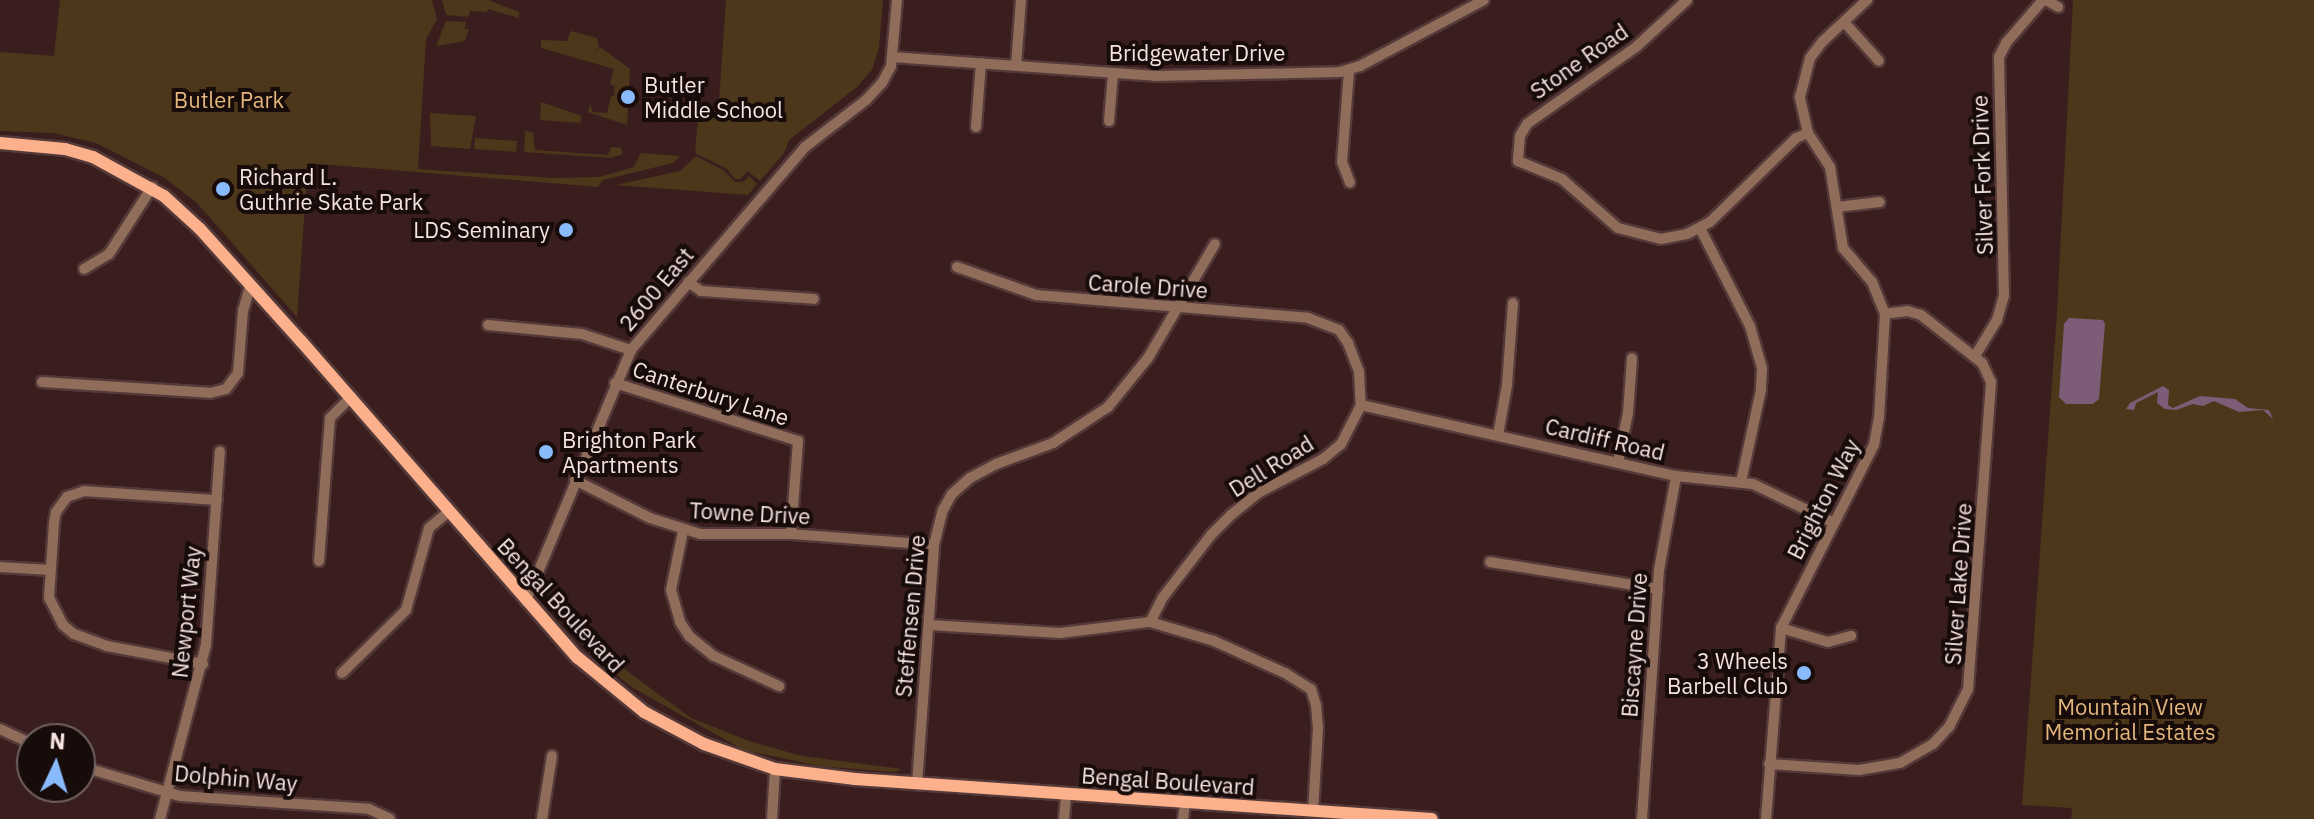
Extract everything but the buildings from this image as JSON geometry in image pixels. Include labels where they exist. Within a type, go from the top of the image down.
[{"type":"main road","name":"Bengal Boulevard","points":[[0,143],[65,149],[93,157],[152,187],[200,229],[590,670],[644,712],[704,744],[775,769],[917,784],[1432,819]]},
{"type":"street","points":[[892,57],[897,0]]},
{"type":"street","points":[[1016,66],[1021,0]]},
{"type":"street","name":"Bridgewater Drive","points":[[892,57],[1186,77],[1349,71],[1484,0]]},
{"type":"street","name":"Brighton Way","points":[[1766,819],[1781,628],[1878,431],[1885,314],[1872,282],[1843,248],[1830,167],[1808,133],[1802,115],[1803,77],[1816,50],[1867,0]]},
{"type":"street","points":[[2044,0],[2058,7]]},
{"type":"street","name":"Silver Fork Drive","points":[[1975,356],[1997,320],[2004,296],[1999,57],[2006,43],[2044,0]]},
{"type":"street","name":"Stone Road","points":[[1683,1],[1636,47],[1527,124],[1520,136],[1518,161],[1562,179],[1604,218],[1633,235],[1661,239],[1700,228]]},
{"type":"street","points":[[1844,22],[1879,61]]},
{"type":"street","name":"2600 East","points":[[526,601],[631,350],[805,147],[875,91],[890,70],[892,57]]},
{"type":"street","points":[[976,127],[981,63]]},
{"type":"street","points":[[1349,71],[1342,162],[1350,183]]},
{"type":"street","points":[[1109,121],[1113,74]]},
{"type":"street","points":[[1741,482],[1761,390],[1759,345],[1700,228],[1796,138],[1808,133]]},
{"type":"street","points":[[84,269],[109,254],[152,187]]},
{"type":"street","points":[[1837,207],[1880,202]]},
{"type":"street","name":"Steffensen Drive","points":[[917,784],[934,545],[943,510],[952,494],[983,471],[1053,443],[1108,407],[1148,358],[1215,244]]},
{"type":"street","name":"Carole Drive","points":[[957,267],[1036,295],[1308,318],[1339,330],[1359,372],[1361,405]]},
{"type":"street","points":[[688,282],[701,291],[814,299]]},
{"type":"street","points":[[42,382],[210,393],[226,389],[238,373],[243,311],[250,286]]},
{"type":"street","points":[[1498,435],[1507,385],[1513,303]]},
{"type":"street","name":"Silver Lake Drive","points":[[1769,764],[1859,770],[1900,763],[1933,744],[1960,709],[1972,669],[1992,393],[1988,372],[1975,356],[1915,312],[1885,314]]},
{"type":"street","name":"Canterbury Lane","points":[[488,325],[582,334],[631,350]]},
{"type":"street","points":[[1618,462],[1628,413],[1632,358]]},
{"type":"street","name":"Canterbury Lane","points":[[615,383],[798,441],[791,534]]},
{"type":"street","points":[[319,561],[330,418],[351,397]]},
{"type":"street","name":"Cardiff Road","points":[[1361,405],[1676,476],[1741,482],[1765,488],[1834,523]]},
{"type":"street","name":"Dell Road","points":[[1150,622],[1163,597],[1211,535],[1258,493],[1323,459],[1341,444],[1361,405]]},
{"type":"street","name":"Newport Way","points":[[160,819],[203,664],[220,452]]},
{"type":"street","name":"Biscayne Drive","points":[[1642,819],[1658,589],[1676,476]]},
{"type":"street","name":"Towne Drive","points":[[575,480],[683,531],[727,535],[791,534],[934,545]]},
{"type":"street","points":[[203,664],[107,646],[74,634],[54,612],[49,598],[50,570],[56,512],[67,497],[75,493],[92,491],[217,500]]},
{"type":"street","points":[[342,673],[406,610],[429,528],[448,512]]},
{"type":"street","points":[[683,531],[671,590],[680,622],[689,636],[714,656],[779,686]]},
{"type":"street","points":[[1490,562],[1658,589]]},
{"type":"street","points":[[0,567],[50,570]]},
{"type":"street","points":[[929,625],[1060,633],[1150,622],[1226,646],[1285,673],[1311,689],[1318,728],[1313,811]]},
{"type":"street","points":[[1781,628],[1828,642],[1851,636]]},
{"type":"street","points":[[542,819],[552,756]]},
{"type":"street","points":[[772,819],[775,769]]},
{"type":"street","name":"Dolphin Way","points":[[96,771],[168,793],[369,809],[390,819]]},
{"type":"street","points":[[1064,819],[1066,794]]},
{"type":"street","points":[[1183,819],[1185,802]]},
{"type":"green space","name":"Butler Park","points":[[60,0],[432,0],[437,19],[426,39],[418,169],[553,178],[599,177],[634,167],[641,153],[680,156],[673,163],[603,180],[598,187],[308,163],[297,317],[197,203],[165,178],[96,143],[53,133],[0,131],[0,52],[54,56]]},
{"type":"green space","points":[[442,0],[488,0],[519,12],[519,18],[488,9],[487,12],[470,11],[468,17],[446,15]]},
{"type":"green space","points":[[726,0],[883,0],[879,47],[872,70],[857,87],[789,140],[784,153],[760,181],[748,171],[740,179],[735,179],[727,169],[695,153],[698,117],[722,119],[723,106],[719,101]]},
{"type":"green space","name":"Mountain View Memorial Estates","points":[[2073,0],[2314,0],[2314,819],[2071,819],[2072,808],[2022,805],[2057,312]]},
{"type":"green space","points":[[446,21],[466,22],[465,29],[469,29],[465,41],[436,46]]},
{"type":"green space","points":[[571,31],[597,38],[599,46],[594,53],[600,47],[630,69],[627,125],[588,112],[590,104],[593,112],[607,113],[611,96],[614,96],[615,86],[610,84],[614,69],[541,48],[541,40],[567,41]]},
{"type":"green space","points":[[541,102],[582,116],[580,123],[540,120]]},
{"type":"green space","points":[[430,113],[476,116],[470,149],[431,146]]},
{"type":"green space","points":[[525,131],[533,132],[535,150],[608,155],[611,147],[621,148],[623,154],[611,158],[524,152]]},
{"type":"green space","points":[[475,138],[517,141],[516,152],[474,149]]},
{"type":"green space","points":[[696,156],[723,170],[735,182],[743,182],[749,176],[757,184],[748,195],[616,185],[680,171]]},
{"type":"green space","points":[[573,634],[596,654],[621,663],[623,668],[691,718],[749,741],[802,756],[902,769],[894,772],[819,766],[744,750],[633,688],[596,659]]},
{"type":"shaded area","points":[[2069,318],[2103,320],[2105,324],[2099,399],[2093,404],[2066,404],[2059,397],[2064,324]]},
{"type":"shaded area","points":[[2163,386],[2169,390],[2168,405],[2173,408],[2200,396],[2235,399],[2248,408],[2269,410],[2273,419],[2263,410],[2239,412],[2214,401],[2203,406],[2193,404],[2176,410],[2165,409],[2157,403],[2158,392],[2136,403],[2134,410],[2126,409],[2130,403]]},
{"type":"place","name":"Butler Middle School","points":[[628,97]]},
{"type":"place","name":"Richard L. Guthrie Skate Park","points":[[223,189]]},
{"type":"place","name":"LDS Seminary","points":[[566,230]]},
{"type":"place","name":"Brighton Park Apartments","points":[[546,452]]},
{"type":"place","name":"3 Wheels Barbell Club","points":[[1804,673]]}]
